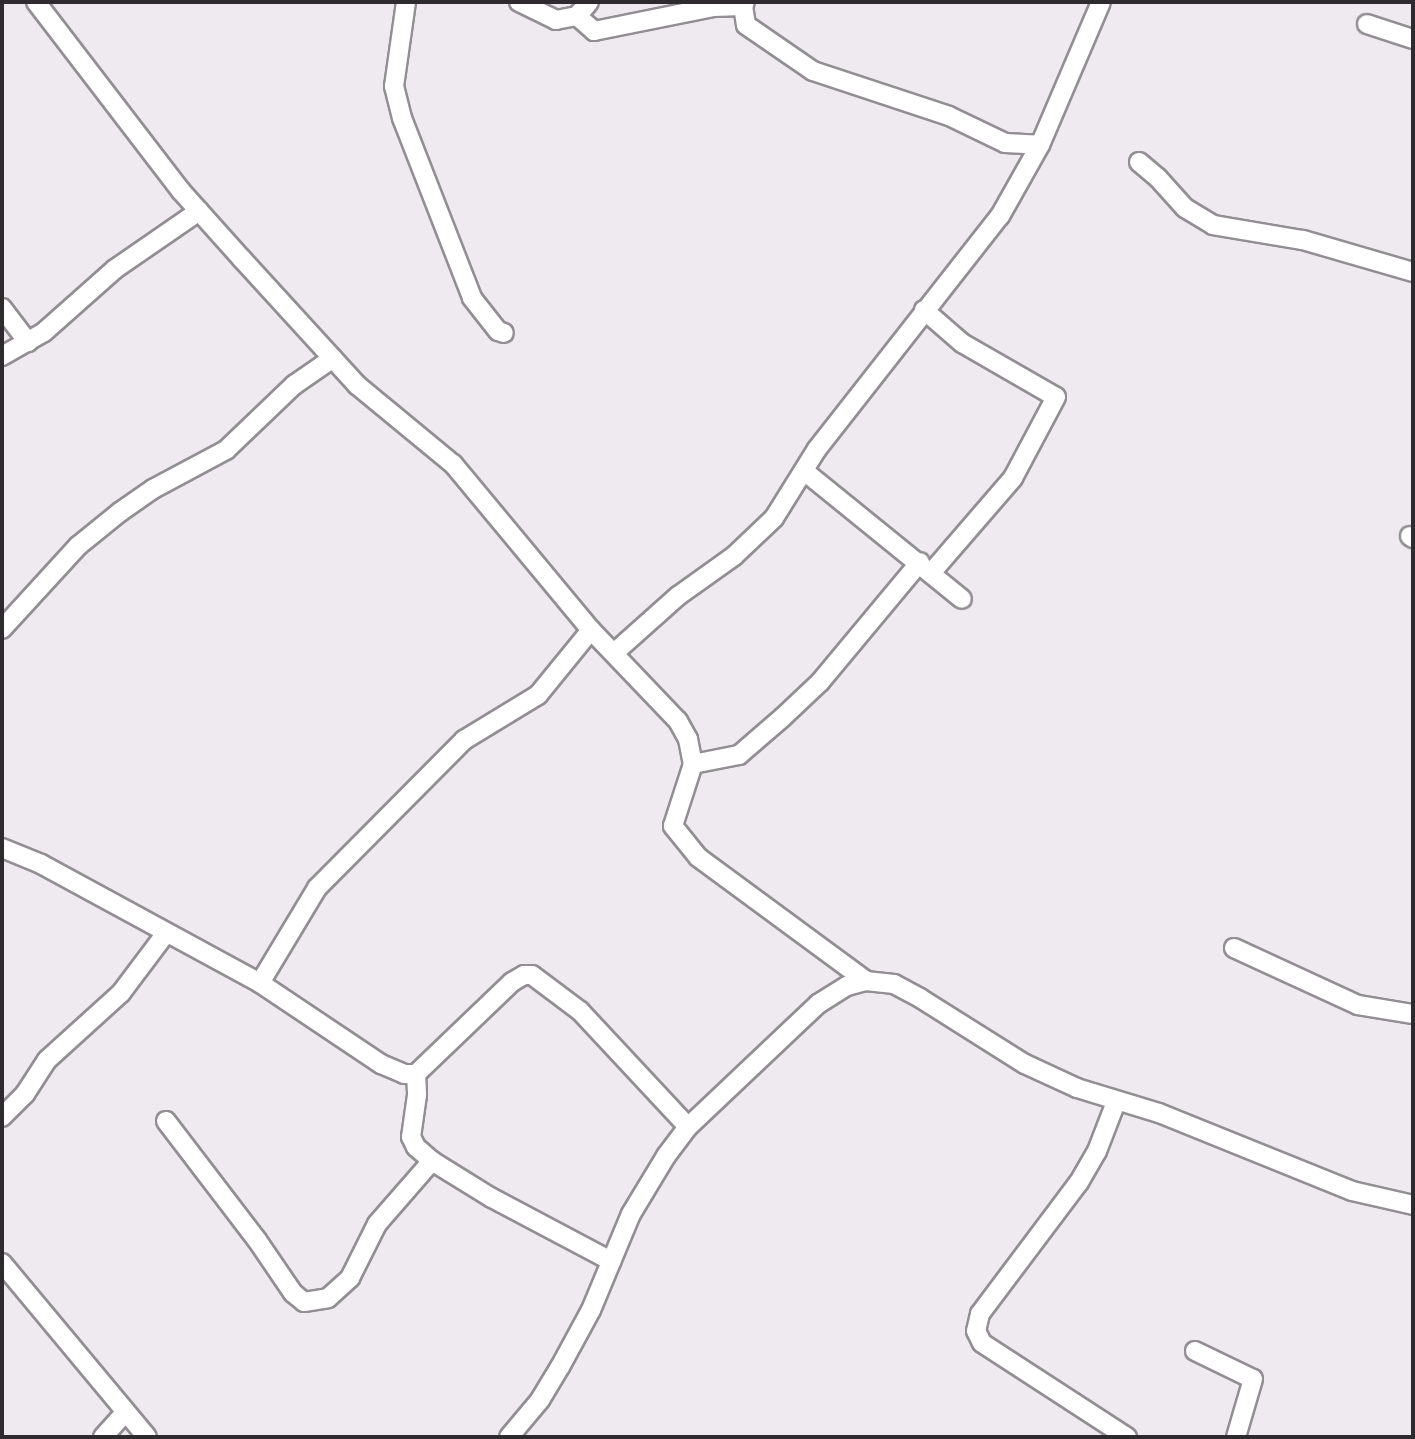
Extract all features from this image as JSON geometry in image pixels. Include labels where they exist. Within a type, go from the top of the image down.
[{"type":"street","points":[[36,2],[199,211],[333,358],[389,413],[453,464],[591,630],[678,721],[688,739],[693,764],[673,826],[698,857],[866,981]]},
{"type":"street","points":[[406,2],[394,86],[402,118],[472,298],[498,331],[504,333]]},
{"type":"street","points":[[519,2],[556,20],[583,9],[594,31],[713,7],[744,4],[746,25],[813,71],[949,116],[1005,143],[1040,145]]},
{"type":"street","points":[[614,653],[678,596],[756,537],[774,518],[804,471],[924,310],[1000,216],[1040,145],[1101,2]]},
{"type":"street","points":[[1367,24],[1413,39]]},
{"type":"street","points":[[1139,162],[1185,208],[1213,225],[1303,240],[1413,272]]},
{"type":"street","points":[[2,356],[61,318],[115,269],[199,211]]},
{"type":"street","points":[[2,308],[28,342]]},
{"type":"street","points":[[693,764],[739,755],[820,682],[1013,478],[1056,397],[962,343],[924,310]]},
{"type":"street","points":[[3,627],[78,546],[153,489],[226,450],[294,385],[333,358]]},
{"type":"street","points":[[804,471],[962,599]]},
{"type":"street","points":[[260,983],[317,888],[464,740],[538,695],[591,630]]},
{"type":"street","points":[[2,848],[41,864],[260,983],[381,1064],[404,1074],[416,1074],[512,982],[524,975],[532,975],[580,1011],[688,1127]]},
{"type":"street","points":[[2,1117],[25,1094],[47,1060],[121,993],[166,933]]},
{"type":"street","points":[[1234,948],[1358,1005],[1413,1014]]},
{"type":"street","points":[[509,1437],[540,1400],[560,1367],[591,1310],[631,1214],[666,1156],[688,1127],[818,1004],[847,986],[866,981],[894,984],[1025,1064],[1116,1102],[1159,1113],[1352,1191],[1413,1205]]},
{"type":"street","points":[[416,1074],[417,1095],[411,1137],[432,1161],[492,1198],[611,1261]]},
{"type":"street","points":[[1116,1102],[1097,1151],[1079,1182],[980,1314],[976,1331],[982,1343],[1127,1437]]},
{"type":"street","points":[[166,1121],[257,1240],[293,1293],[304,1302],[328,1298],[350,1278],[377,1224],[432,1161]]},
{"type":"street","points":[[6,1272],[124,1414],[147,1437]]},
{"type":"street","points":[[1195,1351],[1253,1379],[1236,1437]]},
{"type":"street","points":[[103,1437],[124,1414]]}]
